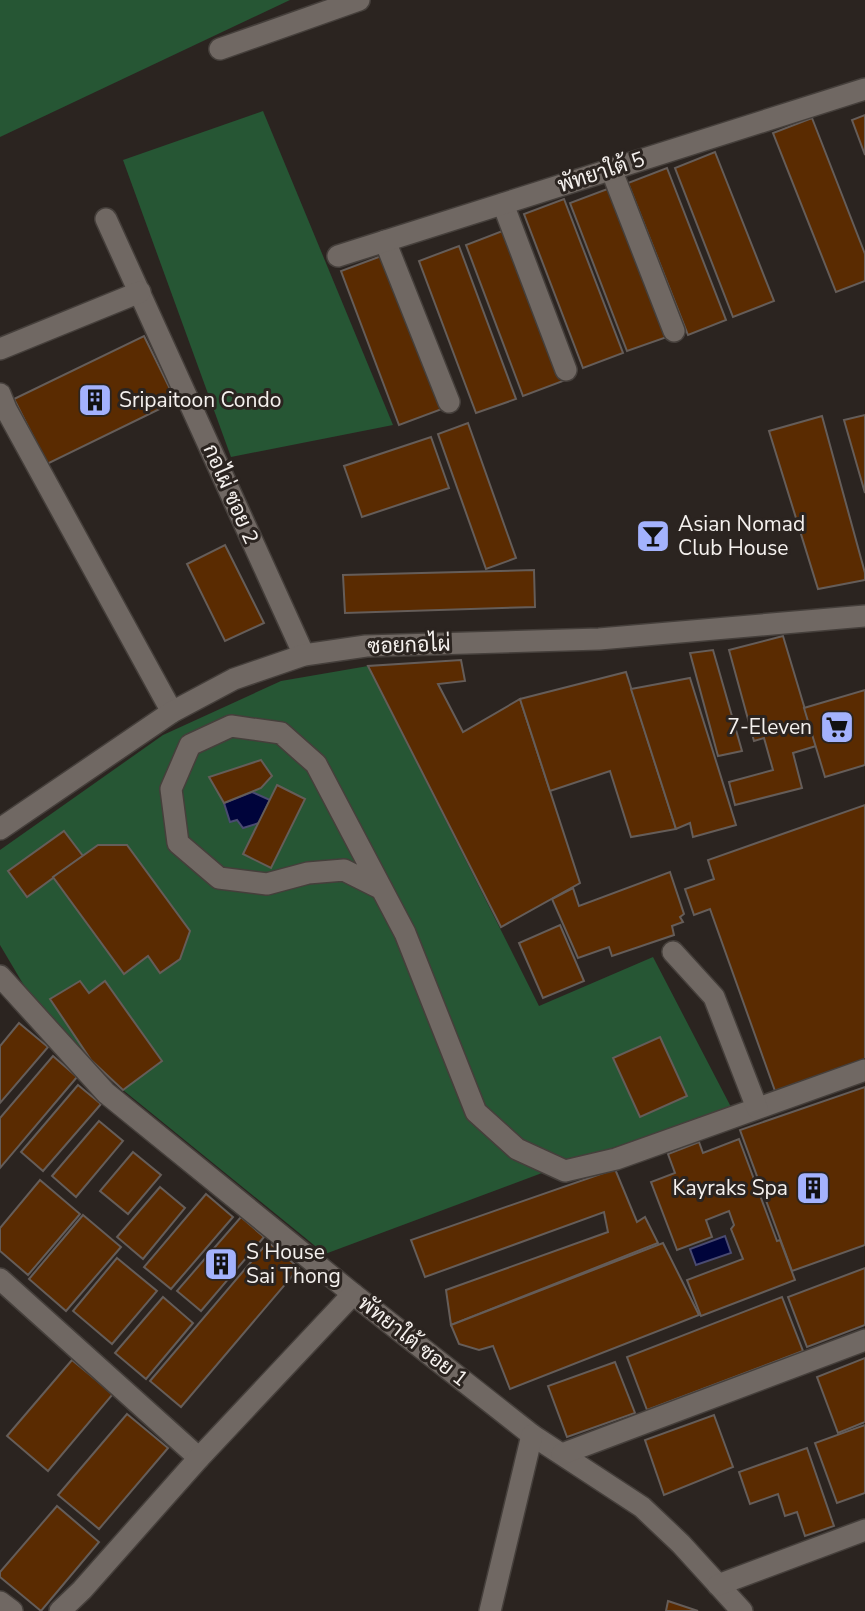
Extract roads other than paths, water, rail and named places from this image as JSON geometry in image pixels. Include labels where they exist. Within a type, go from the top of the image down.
[{"type":"street","points":[[220,49],[359,0]]},
{"type":"street","name":"พัทยาใต้ 5","points":[[338,256],[865,89]]},
{"type":"street","points":[[611,169],[674,331]]},
{"type":"street","points":[[503,204],[566,370]]},
{"type":"street","name":"กอไผ่ ซอย 2","points":[[106,219],[304,655]]},
{"type":"street","points":[[385,241],[449,402]]},
{"type":"street","points":[[0,349],[140,292]]},
{"type":"street","points":[[0,394],[5,409],[172,712]]},
{"type":"street","name":"ซอยกอไผ่","points":[[0,829],[172,712],[234,679],[304,655],[366,646],[598,639],[865,616]]},
{"type":"street","points":[[383,889],[344,870],[308,873],[267,884],[219,878],[178,843],[171,789],[190,745],[231,726],[281,733],[316,764],[383,889],[405,933],[476,1112],[517,1149],[565,1171],[616,1159],[865,1070]]},
{"type":"street","points":[[673,952],[714,997],[757,1108]]},
{"type":"street","name":"พัทยาใต้ ซอย 1","points":[[0,976],[106,1093],[353,1294],[532,1435],[642,1507],[741,1611]]},
{"type":"street","points":[[0,1279],[200,1458]]},
{"type":"street","points":[[60,1611],[353,1294]]},
{"type":"street","points":[[562,1454],[865,1340]]},
{"type":"street","points":[[490,1611],[532,1435]]},
{"type":"street","points":[[718,1585],[865,1530]]},
{"type":"street","points":[[0,1602],[12,1611]]},
{"type":"place","name":"Sripaitoon Condo","points":[[95,400]]},
{"type":"place","name":"Asian Nomad Club House","points":[[653,536]]},
{"type":"place","name":"7-Eleven","points":[[837,727]]},
{"type":"place","name":"Kayraks Spa","points":[[813,1188]]},
{"type":"place","name":"S House Sai Thong","points":[[221,1264]]}]
